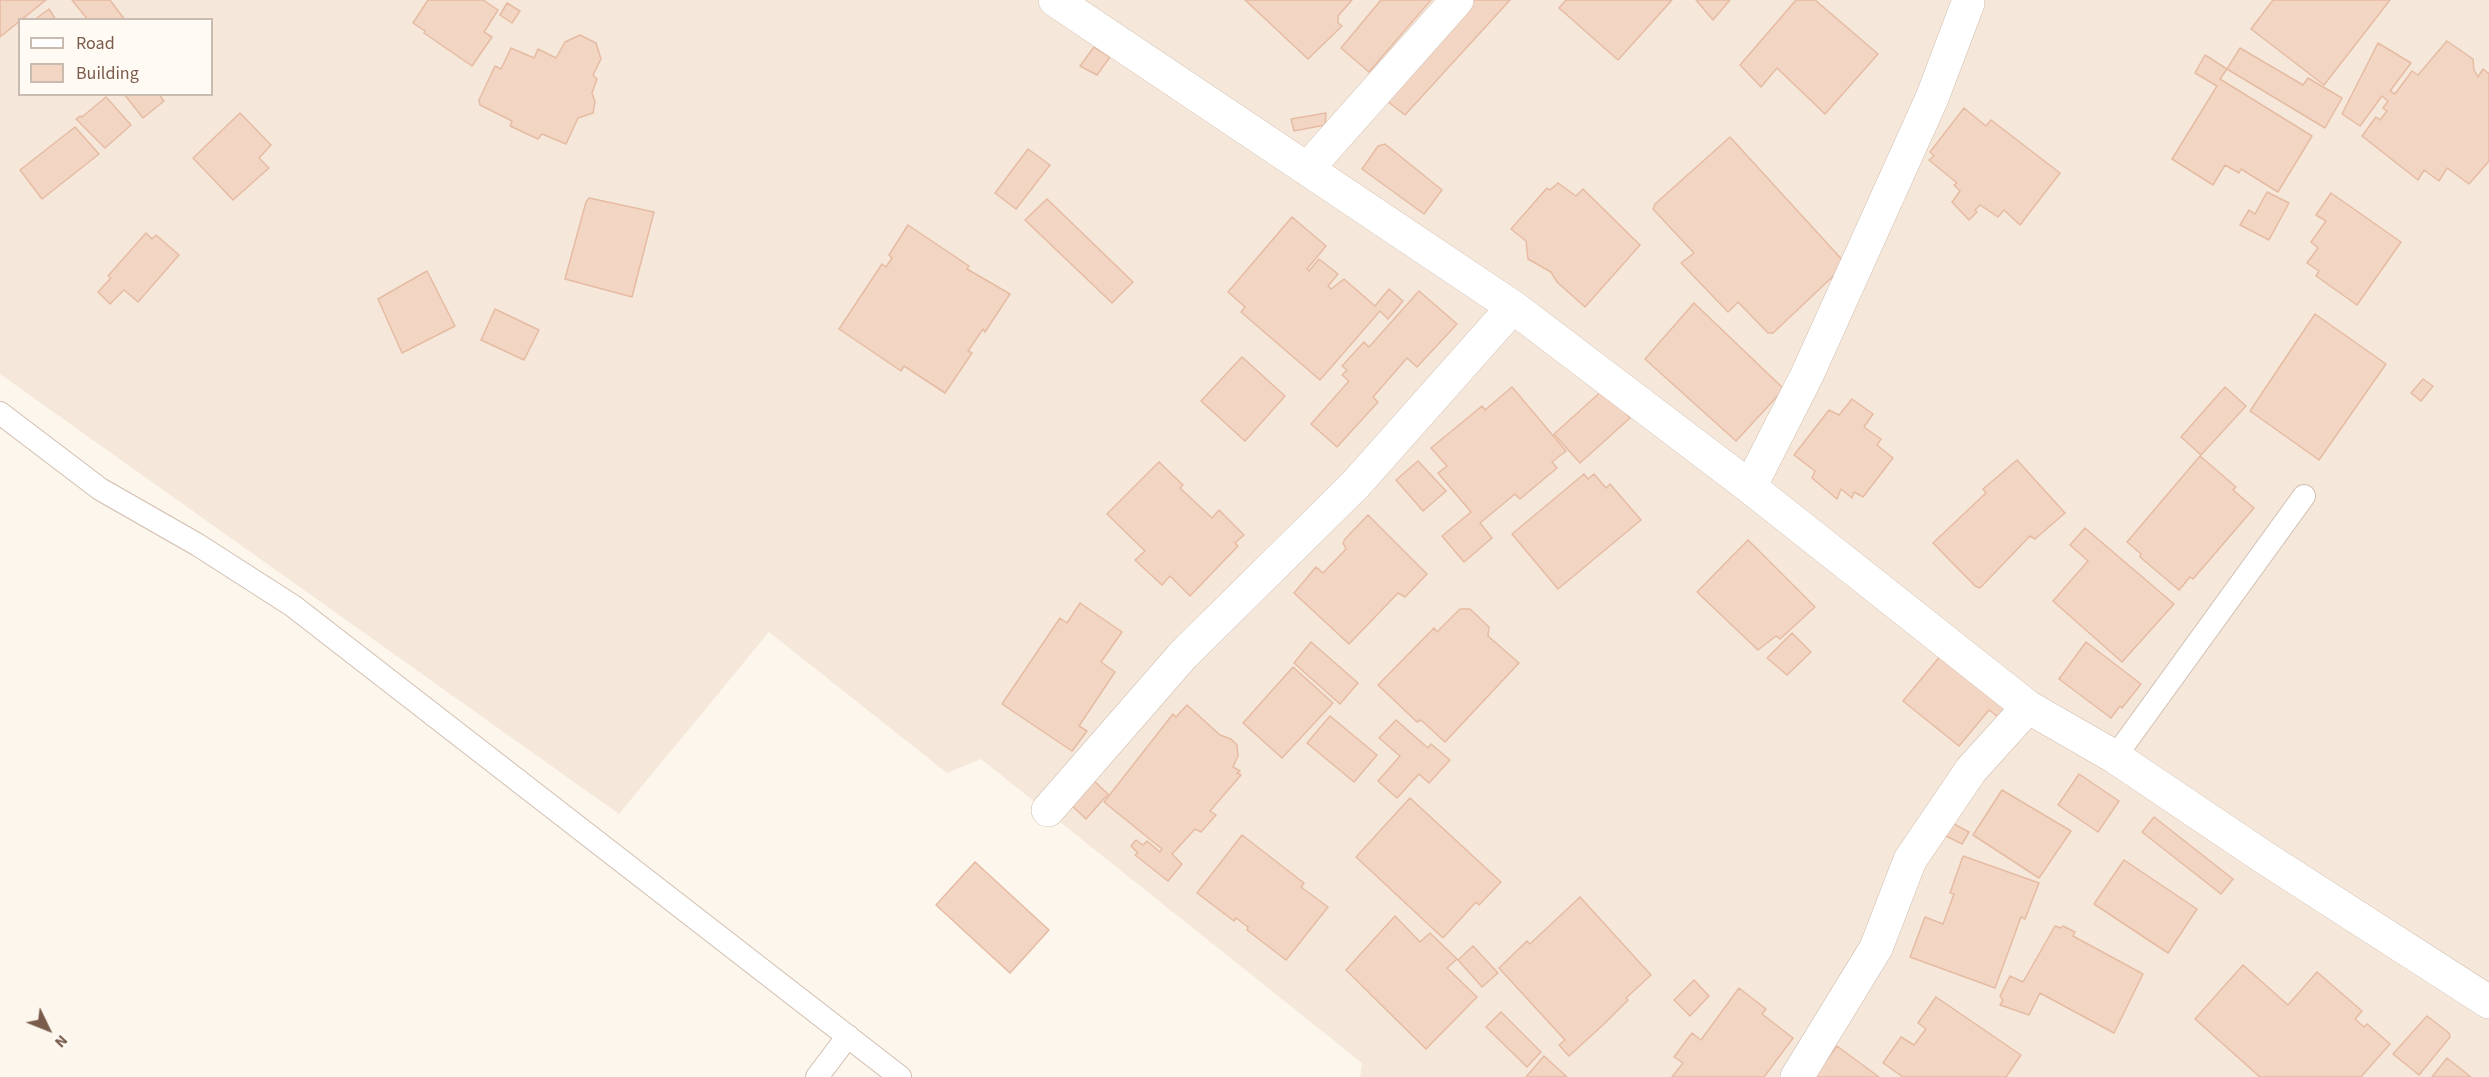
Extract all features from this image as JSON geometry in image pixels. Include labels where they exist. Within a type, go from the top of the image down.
[{"type":"street","points":[[1055,0],[1513,307],[1750,487],[2028,706],[2115,757],[2265,858],[2489,1002]]},
{"type":"street","points":[[1307,170],[1457,0]]},
{"type":"street","points":[[1750,487],[1807,375],[1932,98],[1968,3]]},
{"type":"street","points":[[1048,810],[1183,655],[1356,484],[1513,307]]},
{"type":"street","points":[[1797,1077],[1876,948],[1910,860],[1971,770],[2028,706]]},
{"type":"lane","points":[[0,413],[100,489],[198,545],[293,606],[500,769],[900,1077]]},
{"type":"lane","points":[[2115,757],[2304,496]]},
{"type":"lane","points":[[817,1077],[848,1036]]},
{"type":"shaded area","points":[[0,0],[2489,0],[2489,1077],[1360,1077],[1362,1063],[981,759],[947,773],[769,632],[619,814],[0,374]]},
{"type":"building","points":[[0,0],[46,0],[24,18],[18,18],[18,23],[0,37]]},
{"type":"building","points":[[72,0],[110,0],[124,18],[86,18]]},
{"type":"building","points":[[428,0],[483,0],[498,10],[484,32],[492,37],[472,66],[413,23]]},
{"type":"building","points":[[1245,0],[1352,0],[1338,16],[1338,23],[1342,26],[1308,59]]},
{"type":"building","points":[[1381,0],[1431,0],[1369,72],[1341,48]]},
{"type":"building","points":[[1470,0],[1510,0],[1405,115],[1383,98]]},
{"type":"building","points":[[1566,0],[1672,0],[1618,60],[1559,8]]},
{"type":"building","points":[[1696,0],[1730,0],[1713,20]]},
{"type":"building","points":[[1796,0],[1815,0],[1878,54],[1825,114],[1777,68],[1761,87],[1740,65]]},
{"type":"building","points":[[2273,0],[2390,0],[2324,85],[2251,29]]},
{"type":"building","points":[[507,3],[520,11],[512,23],[500,15]]},
{"type":"building","points":[[49,9],[55,18],[37,18]]},
{"type":"building","points":[[580,35],[596,43],[601,59],[593,75],[597,79],[592,93],[595,102],[593,113],[578,118],[566,144],[542,134],[538,139],[510,126],[512,121],[480,105],[479,100],[495,66],[501,69],[511,48],[534,58],[538,49],[556,58],[565,42]]},
{"type":"building","points":[[2447,41],[2473,59],[2474,70],[2478,77],[2483,69],[2489,74],[2489,161],[2469,184],[2447,168],[2439,181],[2424,170],[2418,180],[2362,136],[2376,117],[2380,120],[2387,111],[2383,108],[2388,101],[2382,96],[2360,126],[2342,114],[2378,43],[2411,63],[2390,91],[2395,94],[2412,71],[2418,75]]},
{"type":"building","points":[[1094,47],[1110,57],[1097,75],[1080,66]]},
{"type":"building","points":[[2240,48],[2303,85],[2308,78],[2342,98],[2325,128],[2227,69]]},
{"type":"building","points":[[2205,55],[2227,69],[2220,79],[2312,136],[2278,192],[2241,169],[2239,173],[2225,165],[2213,185],[2172,159],[2217,86],[2195,73]]},
{"type":"building","points":[[126,96],[160,96],[164,101],[143,118]]},
{"type":"building","points":[[106,97],[131,125],[105,148],[76,119],[82,117]]},
{"type":"building","points":[[1964,108],[1986,126],[1991,120],[2060,173],[2020,225],[2004,210],[1998,217],[1980,205],[1969,220],[1952,202],[1960,191],[1954,185],[1957,183],[1929,160],[1934,156],[1930,152]]},
{"type":"building","points":[[240,113],[271,145],[259,158],[269,168],[233,200],[193,158]]},
{"type":"building","points":[[1326,113],[1325,125],[1294,131],[1291,119]]},
{"type":"building","points":[[75,127],[99,154],[42,199],[20,170]]},
{"type":"building","points":[[1730,137],[1846,264],[1773,333],[1768,333],[1738,302],[1728,312],[1681,263],[1694,253],[1653,209],[1655,204]]},
{"type":"building","points":[[1385,144],[1442,190],[1424,214],[1362,169],[1378,146]]},
{"type":"building","points":[[1028,149],[1050,165],[1016,209],[995,193]]},
{"type":"building","points":[[1558,183],[1576,196],[1583,189],[1640,245],[1585,307],[1557,282],[1551,272],[1528,259],[1526,241],[1511,229],[1547,188],[1550,190]]},
{"type":"building","points":[[2267,192],[2289,203],[2269,240],[2240,225],[2249,210],[2255,214]]},
{"type":"building","points":[[2331,193],[2401,242],[2357,305],[2316,276],[2319,271],[2307,263],[2318,248],[2311,242],[2326,221],[2316,215]]},
{"type":"building","points":[[589,198],[654,212],[632,297],[565,279]]},
{"type":"building","points":[[1047,199],[1133,282],[1112,303],[1025,220]]},
{"type":"building","points":[[1292,217],[1326,246],[1307,269],[1309,271],[1319,259],[1338,274],[1328,286],[1331,289],[1344,279],[1375,306],[1389,289],[1403,301],[1388,319],[1380,311],[1320,380],[1241,312],[1245,307],[1228,292]]},
{"type":"building","points":[[908,225],[969,266],[967,269],[1010,294],[985,332],[983,329],[968,351],[972,353],[945,393],[904,366],[901,371],[839,329],[882,264],[886,267],[892,258],[889,255]]},
{"type":"building","points":[[146,233],[152,239],[156,235],[179,255],[138,302],[124,290],[110,304],[98,292],[111,278],[108,276]]},
{"type":"building","points":[[427,271],[455,326],[402,353],[378,299]]},
{"type":"building","points":[[1419,291],[1457,324],[1417,367],[1407,358],[1373,397],[1378,402],[1337,447],[1311,424],[1349,381],[1342,375],[1347,370],[1342,366],[1364,342],[1369,347]]},
{"type":"building","points":[[1694,303],[1784,389],[1736,441],[1645,359]]},
{"type":"building","points":[[495,309],[539,330],[524,360],[481,340]]},
{"type":"building","points":[[2315,314],[2386,364],[2319,460],[2250,411]]},
{"type":"building","points":[[1242,357],[1285,396],[1245,441],[1201,401]]},
{"type":"building","points":[[2423,379],[2433,386],[2421,401],[2411,393]]},
{"type":"building","points":[[1512,387],[1566,451],[1552,462],[1557,468],[1520,499],[1515,494],[1480,523],[1492,538],[1464,562],[1442,536],[1471,512],[1438,473],[1447,466],[1431,448],[1482,406],[1485,410]]},
{"type":"building","points":[[2225,387],[2246,406],[2201,455],[2181,437]]},
{"type":"building","points":[[1604,389],[1630,418],[1580,463],[1554,434]]},
{"type":"building","points":[[1852,399],[1873,414],[1864,427],[1881,439],[1877,445],[1893,458],[1863,497],[1854,492],[1852,498],[1841,489],[1837,499],[1812,478],[1815,471],[1794,455],[1829,410],[1839,415]]},
{"type":"building","points":[[2200,456],[2236,487],[2233,490],[2254,508],[2193,579],[2190,577],[2179,590],[2140,557],[2141,554],[2127,542]]},
{"type":"building","points":[[2017,460],[2065,513],[2035,539],[2030,536],[1980,588],[1975,586],[1933,543],[1986,493],[1983,489]]},
{"type":"building","points":[[1418,461],[1446,491],[1423,511],[1396,480]]},
{"type":"building","points":[[1159,462],[1183,485],[1180,488],[1212,518],[1219,510],[1244,535],[1235,543],[1238,546],[1190,596],[1170,576],[1162,585],[1135,560],[1145,551],[1107,514]]},
{"type":"building","points":[[1584,474],[1588,479],[1594,474],[1606,488],[1610,484],[1641,520],[1558,589],[1512,534]]},
{"type":"building","points":[[1368,515],[1427,574],[1405,597],[1398,593],[1349,644],[1294,593],[1316,567],[1323,573],[1346,549],[1343,543],[1345,539]]},
{"type":"building","points":[[2085,528],[2174,604],[2122,662],[2053,601],[2088,561],[2070,545]]},
{"type":"building","points":[[1748,540],[1815,607],[1780,639],[1776,636],[1758,650],[1697,592]]},
{"type":"building","points":[[1080,603],[1122,632],[1101,662],[1115,672],[1079,726],[1087,731],[1072,751],[1002,704],[1060,618],[1067,623]]},
{"type":"building","points":[[1460,609],[1470,609],[1489,627],[1488,636],[1519,663],[1445,742],[1421,720],[1417,722],[1378,685],[1434,628],[1437,632]]},
{"type":"building","points":[[1792,633],[1811,652],[1787,675],[1767,658]]},
{"type":"building","points":[[1311,642],[1358,683],[1340,704],[1294,663]]},
{"type":"building","points":[[2086,642],[2141,684],[2111,718],[2059,679]]},
{"type":"building","points":[[1942,654],[2023,705],[2007,724],[1989,710],[1959,746],[1903,701]]},
{"type":"building","points":[[1293,667],[1333,703],[1282,758],[1243,723]]},
{"type":"building","points":[[1187,705],[1220,735],[1231,739],[1237,745],[1238,756],[1233,767],[1240,771],[1237,773],[1241,775],[1210,811],[1216,815],[1201,832],[1195,829],[1172,854],[1182,864],[1168,881],[1135,855],[1138,853],[1131,846],[1136,840],[1143,845],[1147,841],[1160,852],[1162,849],[1104,802],[1173,714],[1176,717]]},
{"type":"building","points":[[1330,716],[1377,755],[1354,782],[1307,743]]},
{"type":"building","points":[[1396,720],[1428,748],[1431,744],[1450,760],[1429,783],[1419,774],[1397,798],[1378,781],[1400,756],[1379,738]]},
{"type":"building","points":[[2079,774],[2119,801],[2098,832],[2058,805]]},
{"type":"building","points":[[1091,778],[1108,794],[1086,819],[1068,802]]},
{"type":"building","points":[[2002,790],[2071,831],[2039,878],[1973,835]]},
{"type":"building","points":[[1410,798],[1501,882],[1479,905],[1476,902],[1443,938],[1356,857]]},
{"type":"building","points":[[2154,817],[2233,879],[2221,894],[2142,832]]},
{"type":"building","points":[[1952,823],[1969,832],[1962,844],[1944,835]]},
{"type":"building","points":[[1242,835],[1304,883],[1301,887],[1328,907],[1286,960],[1247,930],[1248,927],[1236,918],[1234,921],[1197,893]]},
{"type":"building","points":[[1963,856],[2039,883],[2025,919],[2021,917],[1995,988],[1910,957],[1925,917],[1943,924],[1954,894],[1950,893]]},
{"type":"building","points":[[2124,860],[2197,909],[2168,953],[2094,904]]},
{"type":"building","points":[[975,862],[1049,930],[1010,973],[936,905]]},
{"type":"building","points":[[1580,897],[1651,975],[1626,998],[1628,1000],[1604,1024],[1569,1056],[1559,1045],[1565,1040],[1499,968],[1527,941],[1530,944]]},
{"type":"building","points":[[1395,916],[1420,942],[1430,933],[1457,959],[1447,968],[1477,997],[1426,1049],[1346,970]]},
{"type":"building","points":[[2055,926],[2061,928],[2063,926],[2075,932],[2073,936],[2143,974],[2114,1033],[2040,993],[2029,1015],[2000,1005],[2003,1000],[2000,996],[2010,976],[2023,982]]},
{"type":"building","points":[[1473,946],[1498,973],[1482,987],[1458,960]]},
{"type":"building","points":[[2243,965],[2288,1005],[2317,972],[2362,1011],[2355,1019],[2364,1027],[2367,1024],[2390,1044],[2361,1077],[2260,1077],[2195,1019]]},
{"type":"building","points":[[1694,980],[1709,996],[1690,1016],[1674,1000]]},
{"type":"building","points":[[1739,988],[1766,1009],[1762,1014],[1793,1038],[1764,1077],[1672,1077],[1683,1063],[1674,1057],[1692,1033],[1701,1040]]},
{"type":"building","points":[[1936,997],[2021,1055],[2006,1077],[1903,1077],[1883,1063],[1901,1037],[1914,1045],[1926,1029],[1918,1023]]},
{"type":"building","points":[[1501,1012],[1541,1052],[1527,1067],[1486,1027]]},
{"type":"building","points":[[2427,1016],[2449,1033],[2450,1037],[2419,1075],[2393,1054]]},
{"type":"building","points":[[1837,1046],[1879,1077],[1814,1077]]},
{"type":"building","points":[[1544,1056],[1567,1077],[1526,1077]]},
{"type":"building","points":[[2447,1058],[2471,1077],[2432,1077]]}]
